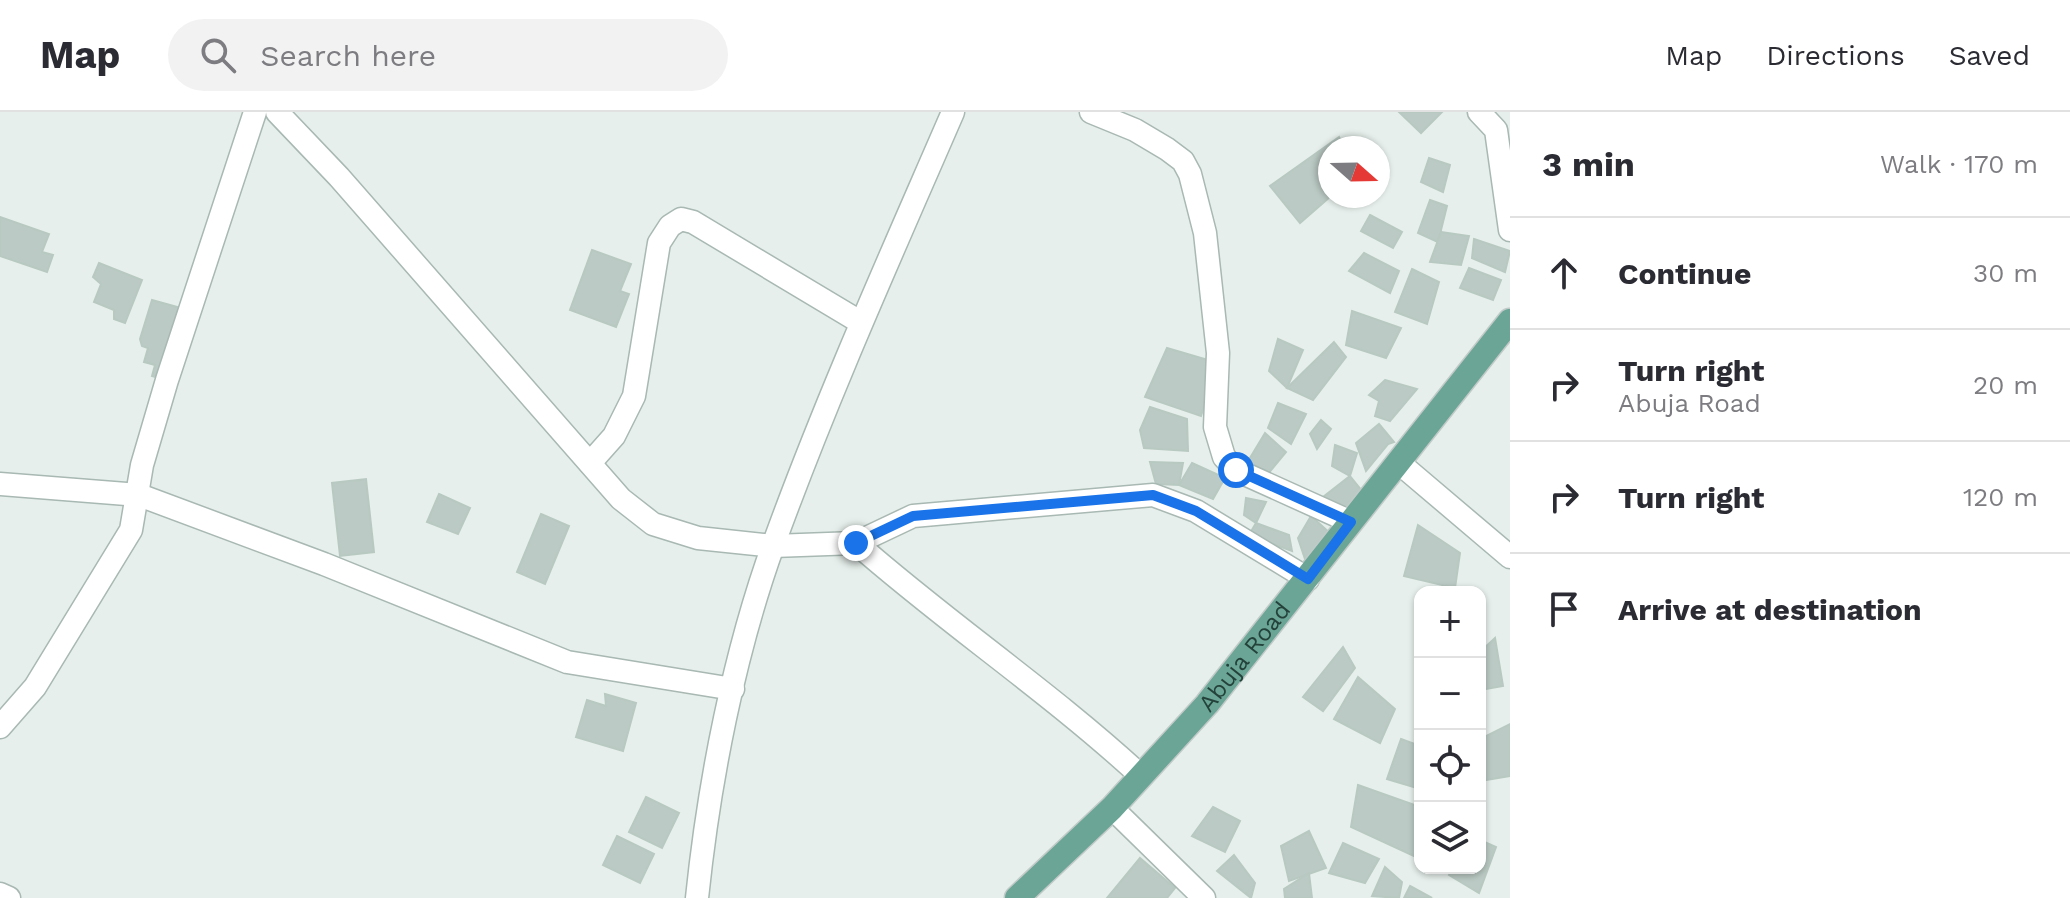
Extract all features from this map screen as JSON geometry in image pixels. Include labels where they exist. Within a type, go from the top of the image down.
[{"type":"main road","name":"Abuja Road","points":[[1017,898],[1112,808],[1217,692],[1510,321]]},
{"type":"street","points":[[0,727],[35,687],[131,530],[142,465],[167,380],[255,112]]},
{"type":"street","points":[[277,112],[339,177],[621,499],[653,524],[698,538],[773,546],[856,543],[913,516],[1153,495],[1196,511],[1308,579]]},
{"type":"street","points":[[697,898],[705,819],[733,689],[773,546],[860,322],[953,112]]},
{"type":"street","points":[[1091,112],[1135,130],[1167,149],[1183,161],[1190,174],[1205,233],[1218,353],[1215,427],[1224,457],[1236,470],[1351,522]]},
{"type":"street","points":[[1479,112],[1503,131],[1510,230]]},
{"type":"street","points":[[590,463],[614,436],[634,396],[659,243],[670,226],[681,219],[693,222],[860,322]]},
{"type":"street","points":[[1398,462],[1510,557]]},
{"type":"street","points":[[0,484],[139,495],[324,564],[567,662],[733,689]]},
{"type":"street","points":[[856,543],[923,602],[1032,681],[1141,776]]},
{"type":"street","points":[[1112,808],[1204,898]]},
{"type":"street","points":[[0,894],[9,898]]},
{"type":"building","points":[[1399,112],[1442,112],[1421,133]]},
{"type":"building","points":[[1318,152],[1318,207],[1300,223],[1270,186]]},
{"type":"building","points":[[1429,158],[1450,165],[1443,192],[1421,182]]},
{"type":"building","points":[[1430,200],[1447,206],[1438,242],[1418,233]]},
{"type":"building","points":[[1370,215],[1402,232],[1393,248],[1361,231]]},
{"type":"building","points":[[0,217],[49,234],[42,252],[53,255],[47,272],[0,256]]},
{"type":"building","points":[[1441,232],[1469,236],[1461,265],[1430,262]]},
{"type":"building","points":[[1474,239],[1510,251],[1505,272],[1472,258]]},
{"type":"building","points":[[592,250],[631,264],[620,291],[629,294],[616,327],[570,310]]},
{"type":"building","points":[[1364,253],[1399,271],[1390,293],[1349,271]]},
{"type":"building","points":[[99,263],[142,280],[125,323],[114,319],[114,310],[94,302],[101,284],[93,277]]},
{"type":"building","points":[[1469,268],[1501,280],[1493,300],[1460,288]]},
{"type":"building","points":[[1412,269],[1439,282],[1427,324],[1395,312]]},
{"type":"building","points":[[152,300],[195,312],[167,380],[152,376],[155,365],[144,362],[148,348],[142,346],[140,339]]},
{"type":"building","points":[[1352,311],[1401,328],[1386,358],[1346,345]]},
{"type":"building","points":[[1278,339],[1303,350],[1287,388],[1269,371]]},
{"type":"building","points":[[1334,342],[1346,357],[1313,400],[1287,388]]},
{"type":"building","points":[[1167,348],[1218,363],[1201,416],[1145,397]]},
{"type":"building","points":[[1385,380],[1417,389],[1390,421],[1375,416],[1379,401],[1369,395]]},
{"type":"building","points":[[1278,403],[1306,414],[1291,444],[1268,428]]},
{"type":"building","points":[[1150,407],[1187,419],[1188,451],[1144,448],[1140,430]]},
{"type":"building","points":[[1321,420],[1331,429],[1317,449],[1310,434]]},
{"type":"building","points":[[1379,424],[1394,442],[1388,444],[1366,471],[1356,443]]},
{"type":"building","points":[[1265,433],[1286,452],[1267,475],[1247,463]]},
{"type":"building","points":[[1335,445],[1357,453],[1350,476],[1332,466]]},
{"type":"building","points":[[1150,462],[1183,463],[1179,485],[1156,484]]},
{"type":"building","points":[[1192,463],[1225,478],[1213,499],[1179,485]]},
{"type":"building","points":[[1350,476],[1362,491],[1343,513],[1323,497]]},
{"type":"building","points":[[366,479],[374,552],[340,556],[332,483]]},
{"type":"building","points":[[439,494],[470,508],[458,534],[427,522]]},
{"type":"building","points":[[1246,498],[1266,502],[1256,523],[1244,515]]},
{"type":"building","points":[[541,514],[569,526],[545,584],[517,572]]},
{"type":"building","points":[[1311,516],[1332,535],[1305,559],[1298,538]]},
{"type":"building","points":[[1256,523],[1289,535],[1292,551],[1249,535]]},
{"type":"building","points":[[1418,525],[1460,553],[1455,586],[1404,576]]},
{"type":"building","points":[[1495,638],[1503,686],[1486,689],[1486,646]]},
{"type":"building","points":[[1343,647],[1355,668],[1323,711],[1303,697]]},
{"type":"building","points":[[1358,677],[1395,709],[1380,743],[1334,719]]},
{"type":"building","points":[[605,694],[636,703],[623,751],[576,737],[587,700],[606,706]]},
{"type":"building","points":[[1510,724],[1510,776],[1486,780],[1486,736]]},
{"type":"building","points":[[1401,739],[1414,744],[1414,787],[1387,779]]},
{"type":"building","points":[[1358,785],[1414,805],[1414,856],[1351,827]]},
{"type":"building","points":[[646,797],[679,813],[662,848],[629,832]]},
{"type":"building","points":[[1213,807],[1240,821],[1225,852],[1192,836]]},
{"type":"building","points":[[1309,831],[1326,868],[1289,881],[1281,846]]},
{"type":"building","points":[[617,836],[654,854],[640,883],[603,865]]},
{"type":"building","points":[[1343,843],[1379,859],[1365,883],[1329,873]]},
{"type":"building","points":[[1486,843],[1496,847],[1479,893],[1449,875],[1486,874]]},
{"type":"building","points":[[1234,855],[1255,883],[1251,898],[1217,871]]},
{"type":"building","points":[[1140,858],[1175,888],[1167,898],[1107,898]]},
{"type":"building","points":[[1385,867],[1402,882],[1399,898],[1372,896]]},
{"type":"building","points":[[1309,873],[1312,898],[1285,898],[1284,889]]},
{"type":"building","points":[[1410,886],[1432,898],[1404,898]]},
{"type":"route","points":[[856,543],[913,516],[1153,495],[1196,511],[1308,579],[1351,522],[1236,470]]}]
